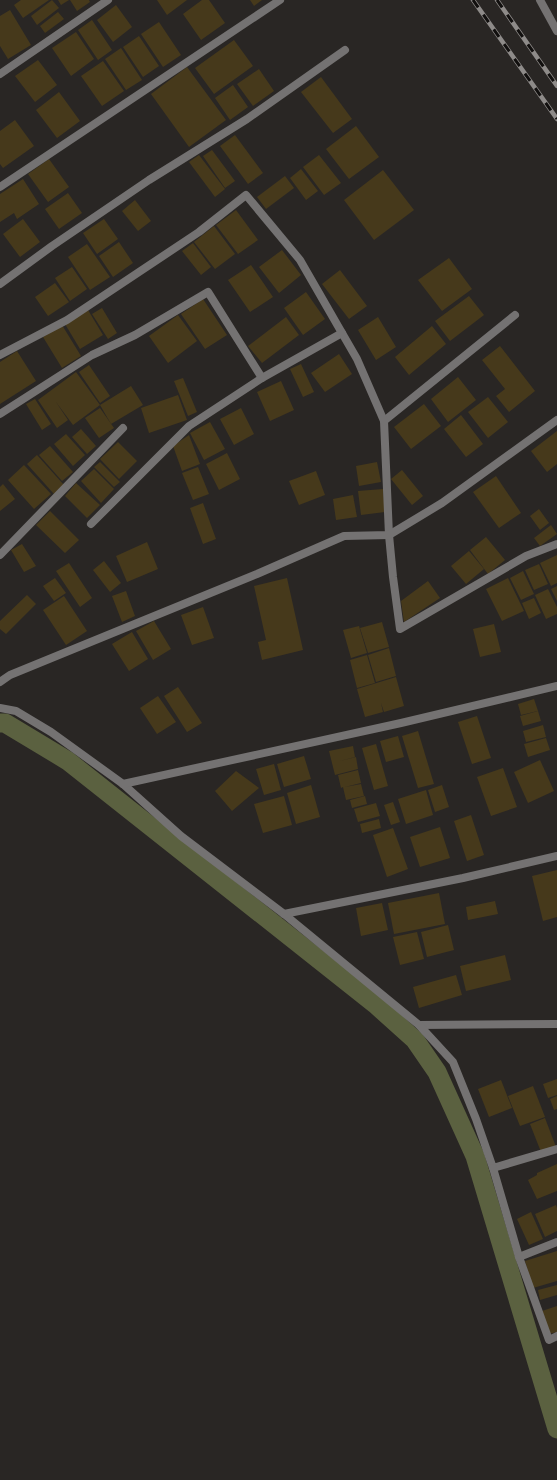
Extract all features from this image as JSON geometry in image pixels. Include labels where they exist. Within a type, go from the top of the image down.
[{"type":"street","points":[[0,74],[108,0]]},
{"type":"street","points":[[0,187],[280,0]]},
{"type":"street","points":[[540,0],[557,31]]},
{"type":"street","points":[[0,284],[52,246],[149,180],[247,119],[345,50]]},
{"type":"street","points":[[0,355],[67,320],[199,232],[246,195],[300,260],[357,359],[384,421],[389,535],[400,629],[526,556],[557,544]]},
{"type":"street","points":[[0,414],[92,355],[135,335],[208,292],[262,378]]},
{"type":"street","points":[[384,421],[516,315]]},
{"type":"street","points":[[91,524],[189,426],[262,378],[342,333]]},
{"type":"street","points":[[0,682],[10,675],[257,574],[344,536],[389,535],[442,503],[557,420]]},
{"type":"street","points":[[0,555],[123,428]]},
{"type":"street","points":[[123,784],[401,723],[557,686]]},
{"type":"street","points":[[0,708],[16,711],[45,728],[123,784],[181,836],[284,914],[418,1025],[453,1062],[476,1119],[493,1168],[519,1257],[549,1340],[557,1336]]},
{"type":"street","points":[[284,914],[463,878],[557,856]]},
{"type":"street","points":[[418,1025],[557,1024]]},
{"type":"street","points":[[493,1168],[557,1149]]},
{"type":"street","points":[[519,1257],[557,1242]]},
{"type":"building","points":[[21,0],[49,0],[23,18],[14,5]]},
{"type":"building","points":[[52,0],[59,8],[37,25],[31,16]]},
{"type":"building","points":[[58,0],[69,0],[61,5]]},
{"type":"building","points":[[70,0],[89,0],[90,2],[77,11]]},
{"type":"building","points":[[157,0],[187,0],[167,15]]},
{"type":"building","points":[[202,0],[209,0],[225,23],[201,40],[183,14]]},
{"type":"building","points":[[250,0],[262,0],[254,6]]},
{"type":"building","points":[[116,5],[132,27],[113,42],[97,20]]},
{"type":"building","points":[[10,10],[31,45],[8,59],[0,46],[0,16]]},
{"type":"building","points":[[58,12],[64,19],[45,33],[40,26]]},
{"type":"building","points":[[92,20],[112,50],[98,60],[78,30]]},
{"type":"building","points":[[159,22],[181,55],[163,67],[141,34]]},
{"type":"building","points":[[76,32],[94,59],[71,76],[52,48]]},
{"type":"building","points":[[139,36],[159,66],[143,77],[123,47]]},
{"type":"building","points":[[234,40],[253,66],[214,94],[195,68]]},
{"type":"building","points":[[121,48],[142,80],[126,90],[105,59]]},
{"type":"building","points":[[38,60],[57,85],[35,102],[15,76]]},
{"type":"building","points":[[103,61],[124,91],[102,106],[81,76]]},
{"type":"building","points":[[187,67],[226,120],[189,147],[151,94]]},
{"type":"building","points":[[259,69],[274,91],[253,106],[237,84]]},
{"type":"building","points":[[321,77],[352,119],[333,133],[301,92]]},
{"type":"building","points":[[233,85],[248,107],[230,120],[215,98]]},
{"type":"building","points":[[59,92],[80,121],[57,138],[36,110]]},
{"type":"building","points":[[15,120],[34,146],[3,168],[0,164],[0,131]]},
{"type":"building","points":[[356,126],[379,157],[349,179],[326,149]]},
{"type":"building","points":[[235,135],[263,173],[248,184],[220,146]]},
{"type":"building","points":[[212,150],[235,181],[225,188],[203,156]]},
{"type":"building","points":[[199,155],[225,189],[215,197],[189,162]]},
{"type":"building","points":[[319,155],[341,183],[324,195],[303,167]]},
{"type":"building","points":[[49,159],[69,187],[48,202],[28,174]]},
{"type":"building","points":[[301,169],[318,191],[306,200],[290,178]]},
{"type":"building","points":[[383,170],[414,210],[374,240],[344,200]]},
{"type":"building","points":[[285,176],[294,188],[266,209],[257,197]]},
{"type":"building","points":[[23,179],[39,204],[17,219],[14,213],[0,222],[0,194]]},
{"type":"building","points":[[68,193],[82,213],[59,229],[45,209]]},
{"type":"building","points":[[135,200],[151,221],[138,231],[122,211]]},
{"type":"building","points":[[236,210],[258,240],[238,254],[216,225]]},
{"type":"building","points":[[23,219],[40,242],[20,257],[3,234]]},
{"type":"building","points":[[104,219],[118,239],[97,254],[83,233]]},
{"type":"building","points":[[214,226],[235,254],[215,269],[194,242]]},
{"type":"building","points":[[119,242],[133,263],[113,277],[99,256]]},
{"type":"building","points":[[193,243],[211,267],[201,275],[182,251]]},
{"type":"building","points":[[87,244],[110,277],[90,290],[68,257]]},
{"type":"building","points":[[282,250],[301,275],[279,293],[259,267]]},
{"type":"building","points":[[449,258],[472,289],[442,311],[418,280]]},
{"type":"building","points":[[251,265],[273,297],[250,312],[228,280]]},
{"type":"building","points":[[72,267],[87,289],[70,301],[55,278]]},
{"type":"building","points":[[340,270],[367,306],[349,319],[322,284]]},
{"type":"building","points":[[55,283],[69,302],[48,316],[35,297]]},
{"type":"building","points":[[306,292],[325,319],[303,335],[284,308]]},
{"type":"building","points":[[469,296],[484,315],[450,341],[435,321]]},
{"type":"building","points":[[203,299],[227,335],[205,349],[181,314]]},
{"type":"building","points":[[102,308],[117,333],[108,339],[92,314]]},
{"type":"building","points":[[88,310],[103,335],[80,349],[65,324]]},
{"type":"building","points":[[178,315],[197,341],[168,363],[149,336]]},
{"type":"building","points":[[286,317],[299,335],[262,363],[248,346]]},
{"type":"building","points":[[378,317],[396,347],[376,360],[358,330]]},
{"type":"building","points":[[62,325],[81,356],[62,368],[43,337]]},
{"type":"building","points":[[432,326],[446,344],[409,375],[395,357]]},
{"type":"building","points":[[500,346],[535,391],[509,412],[496,396],[505,389],[482,360]]},
{"type":"building","points":[[17,351],[36,381],[0,404],[0,362]]},
{"type":"building","points":[[339,354],[352,374],[325,392],[311,373]]},
{"type":"building","points":[[301,364],[314,392],[303,397],[290,369]]},
{"type":"building","points":[[89,365],[110,396],[100,403],[79,372]]},
{"type":"building","points":[[76,372],[100,405],[73,425],[56,402],[68,420],[57,428],[38,400]]},
{"type":"building","points":[[458,377],[476,400],[448,422],[431,399]]},
{"type":"building","points":[[183,378],[197,412],[188,416],[174,381]]},
{"type":"building","points":[[281,381],[294,410],[270,421],[257,392]]},
{"type":"building","points":[[131,386],[143,405],[111,424],[100,405]]},
{"type":"building","points":[[178,395],[187,420],[149,433],[141,408]]},
{"type":"building","points":[[488,397],[508,422],[488,438],[468,412]]},
{"type":"building","points":[[35,399],[51,424],[42,430],[26,404]]},
{"type":"building","points":[[424,404],[441,426],[411,449],[394,427]]},
{"type":"building","points":[[100,408],[114,428],[99,438],[85,418]]},
{"type":"building","points":[[241,408],[254,434],[234,445],[220,419]]},
{"type":"building","points":[[461,415],[483,444],[466,457],[444,429]]},
{"type":"building","points":[[210,422],[225,449],[204,460],[190,433]]},
{"type":"building","points":[[81,429],[96,446],[87,454],[72,437]]},
{"type":"building","points":[[557,431],[557,464],[547,472],[531,451]]},
{"type":"building","points":[[66,434],[85,455],[73,466],[54,444]]},
{"type":"building","points":[[189,435],[200,464],[182,471],[173,446]]},
{"type":"building","points":[[118,442],[137,461],[119,479],[100,459]]},
{"type":"building","points":[[50,446],[73,472],[62,481],[39,455]]},
{"type":"building","points":[[227,453],[240,479],[219,490],[206,464]]},
{"type":"building","points":[[37,455],[64,485],[54,494],[27,464]]},
{"type":"building","points":[[100,462],[120,482],[114,487],[94,467]]},
{"type":"building","points":[[377,462],[381,482],[359,486],[356,466]]},
{"type":"building","points":[[24,465],[51,494],[34,509],[8,480]]},
{"type":"building","points":[[198,467],[209,494],[193,500],[182,473]]},
{"type":"building","points":[[94,469],[114,489],[101,503],[81,481]]},
{"type":"building","points":[[402,470],[423,496],[412,505],[391,479]]},
{"type":"building","points":[[316,471],[325,495],[299,505],[289,481]]},
{"type":"building","points":[[496,476],[521,513],[499,528],[473,492]]},
{"type":"building","points":[[76,483],[100,505],[87,518],[65,496]]},
{"type":"building","points":[[3,484],[15,499],[0,511],[0,487]]},
{"type":"building","points":[[383,489],[385,512],[361,515],[358,491]]},
{"type":"building","points":[[353,495],[357,517],[336,520],[333,499]]},
{"type":"building","points":[[203,503],[216,539],[203,544],[190,508]]},
{"type":"building","points":[[539,509],[549,523],[540,530],[530,516]]},
{"type":"building","points":[[50,511],[79,540],[65,553],[36,525]]},
{"type":"building","points":[[551,525],[557,534],[540,546],[534,538]]},
{"type":"building","points":[[486,537],[505,560],[488,574],[470,550]]},
{"type":"building","points":[[147,542],[158,569],[127,582],[116,556]]},
{"type":"building","points":[[22,544],[36,566],[24,572],[11,550]]},
{"type":"building","points":[[469,551],[484,569],[466,584],[451,566]]},
{"type":"building","points":[[557,555],[557,583],[551,586],[540,563]]},
{"type":"building","points":[[104,561],[121,583],[110,592],[93,570]]},
{"type":"building","points":[[69,563],[92,598],[80,607],[56,571]]},
{"type":"building","points":[[539,564],[548,584],[534,590],[525,570]]},
{"type":"building","points":[[523,571],[534,594],[521,600],[510,578]]},
{"type":"building","points":[[55,578],[66,593],[54,601],[43,586]]},
{"type":"building","points":[[287,578],[303,650],[262,660],[258,642],[266,640],[254,586]]},
{"type":"building","points":[[508,578],[524,611],[502,621],[486,589]]},
{"type":"building","points":[[428,581],[440,598],[404,622],[401,601]]},
{"type":"building","points":[[557,586],[557,601],[551,589]]},
{"type":"building","points":[[548,589],[557,607],[557,614],[546,619],[535,595]]},
{"type":"building","points":[[126,591],[135,616],[122,622],[112,596]]},
{"type":"building","points":[[27,595],[36,604],[6,634],[0,629],[0,621]]},
{"type":"building","points":[[64,596],[87,631],[66,645],[43,610]]},
{"type":"building","points":[[534,598],[541,613],[529,619],[522,603]]},
{"type":"building","points":[[203,607],[214,638],[192,645],[181,615]]},
{"type":"building","points":[[154,621],[171,649],[153,660],[136,631]]},
{"type":"building","points":[[382,622],[389,647],[368,653],[360,628]]},
{"type":"building","points":[[494,624],[501,652],[480,657],[473,629]]},
{"type":"building","points":[[359,626],[367,653],[351,658],[343,630]]},
{"type":"building","points":[[132,632],[148,659],[129,671],[112,644]]},
{"type":"building","points":[[389,648],[396,676],[376,682],[368,655]]},
{"type":"building","points":[[367,655],[375,683],[357,688],[350,660]]},
{"type":"building","points":[[396,677],[404,706],[384,712],[381,703],[383,712],[365,717],[357,689]]},
{"type":"building","points":[[178,687],[202,723],[187,732],[164,696]]},
{"type":"building","points":[[158,696],[176,722],[157,734],[140,708]]},
{"type":"building","points":[[534,699],[538,711],[521,715],[518,704]]},
{"type":"building","points":[[538,711],[541,721],[523,726],[520,716]]},
{"type":"building","points":[[477,716],[491,758],[472,764],[458,722]]},
{"type":"building","points":[[543,725],[546,737],[526,742],[523,731]]},
{"type":"building","points":[[418,731],[434,784],[418,788],[402,736]]},
{"type":"building","points":[[398,736],[404,757],[386,762],[380,741]]},
{"type":"building","points":[[546,738],[550,750],[528,757],[524,744]]},
{"type":"building","points":[[376,744],[388,786],[374,790],[362,748]]},
{"type":"building","points":[[353,746],[355,757],[340,761],[356,757],[358,769],[335,775],[329,751]]},
{"type":"building","points":[[304,756],[311,779],[284,787],[277,764]]},
{"type":"building","points":[[540,760],[554,791],[528,803],[514,772]]},
{"type":"building","points":[[274,764],[281,790],[264,795],[256,769]]},
{"type":"building","points":[[503,768],[517,807],[491,816],[477,777]]},
{"type":"building","points":[[358,770],[361,783],[345,787],[361,784],[364,796],[346,800],[338,775]]},
{"type":"building","points":[[236,771],[259,788],[232,811],[215,791]]},
{"type":"building","points":[[311,785],[320,817],[296,824],[287,793]]},
{"type":"building","points":[[442,785],[449,807],[435,812],[428,790]]},
{"type":"building","points":[[426,790],[433,815],[406,824],[398,799]]},
{"type":"building","points":[[284,796],[292,825],[263,833],[254,804]]},
{"type":"building","points":[[365,796],[367,804],[352,808],[350,800]]},
{"type":"building","points":[[393,802],[400,822],[391,825],[384,805]]},
{"type":"building","points":[[376,803],[380,816],[358,822],[354,809]]},
{"type":"building","points":[[471,815],[484,855],[467,861],[454,821]]},
{"type":"building","points":[[379,819],[381,828],[362,833],[360,824]]},
{"type":"building","points":[[440,827],[450,858],[420,867],[410,837]]},
{"type":"building","points":[[393,828],[408,869],[387,877],[373,835]]},
{"type":"building","points":[[557,870],[557,917],[543,921],[532,876]]},
{"type":"building","points":[[439,893],[445,924],[394,934],[388,903]]},
{"type":"building","points":[[495,901],[498,914],[468,920],[466,907]]},
{"type":"building","points":[[382,903],[388,930],[361,936],[356,908]]},
{"type":"building","points":[[448,925],[454,950],[427,957],[421,932]]},
{"type":"building","points":[[417,932],[424,959],[400,965],[393,937]]},
{"type":"building","points":[[505,955],[511,980],[466,991],[460,966]]},
{"type":"building","points":[[456,975],[462,995],[419,1008],[413,987]]},
{"type":"building","points":[[557,1079],[557,1095],[548,1098],[543,1084]]},
{"type":"building","points":[[501,1080],[512,1108],[489,1117],[478,1089]]},
{"type":"building","points":[[533,1086],[545,1117],[520,1126],[508,1096]]},
{"type":"building","points":[[557,1096],[557,1109],[554,1110],[550,1099]]},
{"type":"building","points":[[545,1118],[556,1147],[541,1152],[530,1124]]},
{"type":"building","points":[[557,1164],[557,1191],[537,1199],[528,1180],[537,1175],[537,1173]]},
{"type":"building","points":[[556,1205],[557,1231],[545,1237],[535,1214]]},
{"type":"building","points":[[531,1212],[543,1239],[529,1245],[517,1219]]},
{"type":"building","points":[[557,1251],[557,1281],[533,1288],[525,1261]]},
{"type":"building","points":[[557,1285],[557,1295],[540,1300],[538,1290]]},
{"type":"building","points":[[557,1306],[557,1332],[549,1334],[542,1311]]},
{"type":"waterway","points":[[0,723],[5,723],[68,761],[375,1004],[415,1040],[437,1072],[475,1156],[557,1429]]},
{"type":"railway","points":[[473,0],[557,119]]},
{"type":"railway","points":[[497,0],[557,86]]}]
